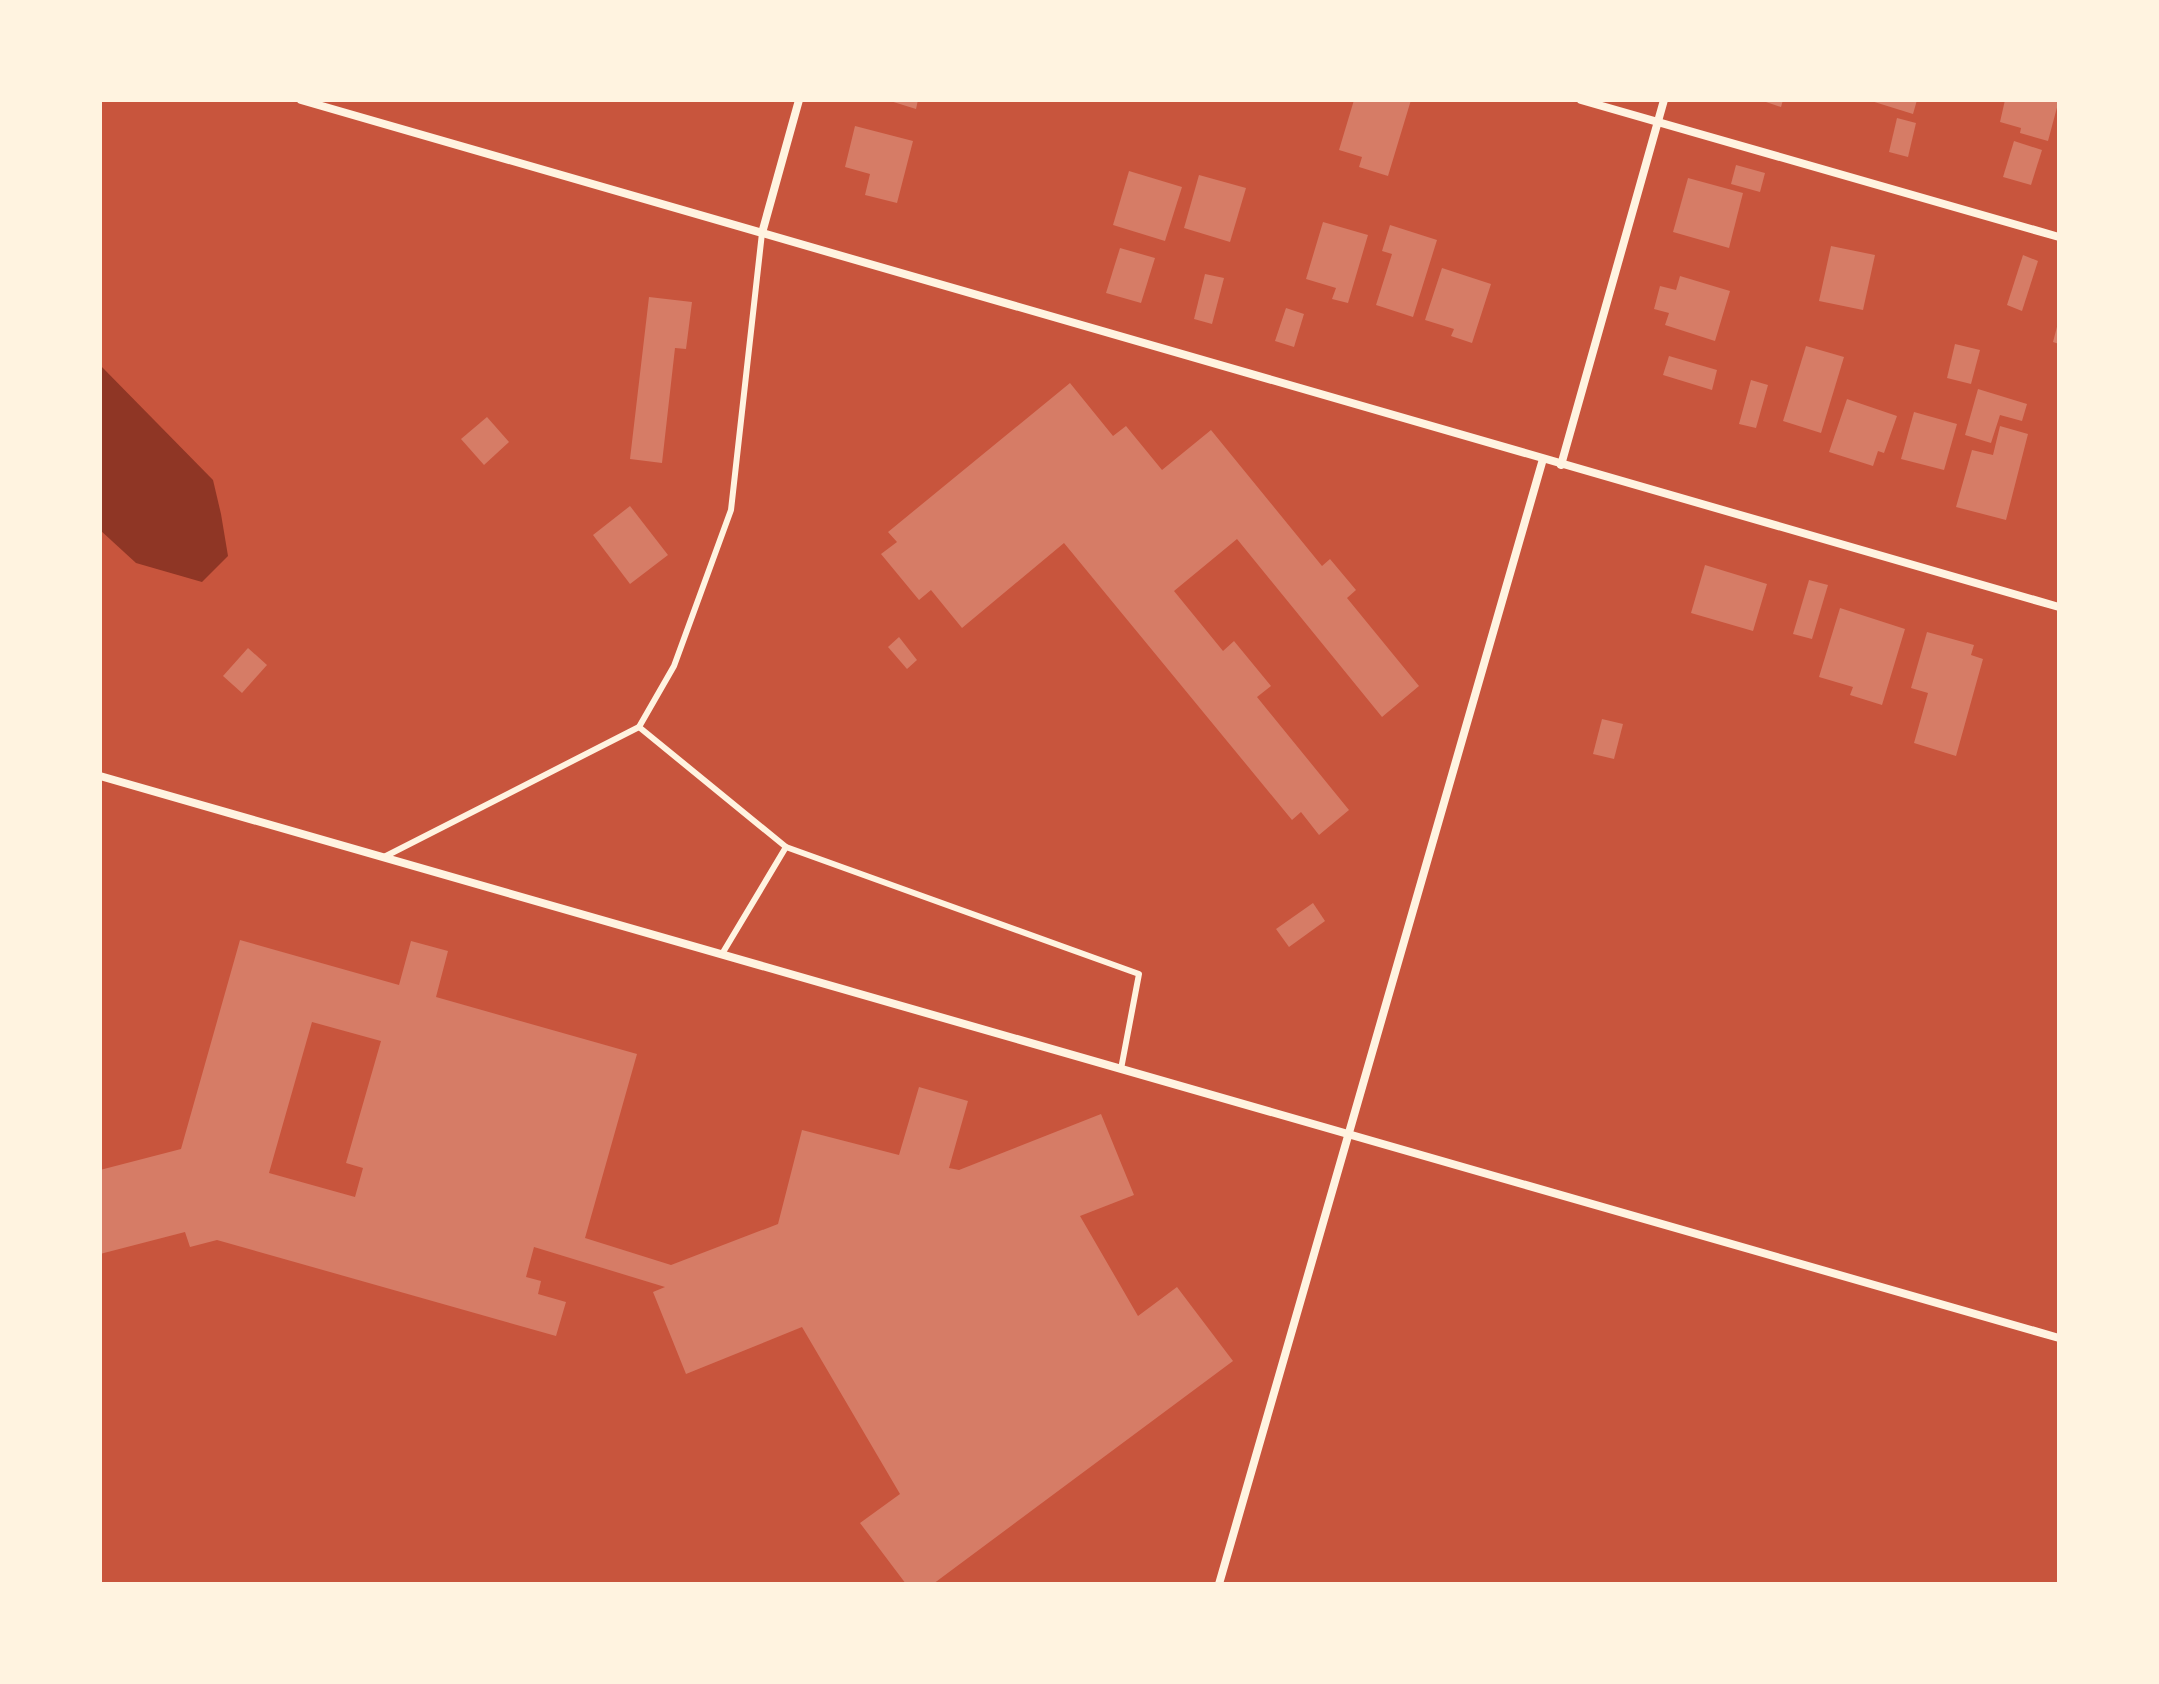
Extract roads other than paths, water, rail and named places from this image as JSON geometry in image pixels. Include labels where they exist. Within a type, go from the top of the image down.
[{"type":"street","points":[[301,100],[2059,607]]},
{"type":"street","points":[[762,233],[799,100]]},
{"type":"street","points":[[1581,100],[2059,237]]},
{"type":"street","points":[[1561,465],[1664,100]]},
{"type":"street","points":[[1219,1584],[1543,459]]},
{"type":"street","points":[[100,776],[2059,1338]]},
{"type":"lane","points":[[384,857],[639,727],[674,666],[731,510],[762,233]]},
{"type":"lane","points":[[639,727],[786,847],[1139,974],[1121,1069]]},
{"type":"lane","points":[[722,954],[786,847]]}]
